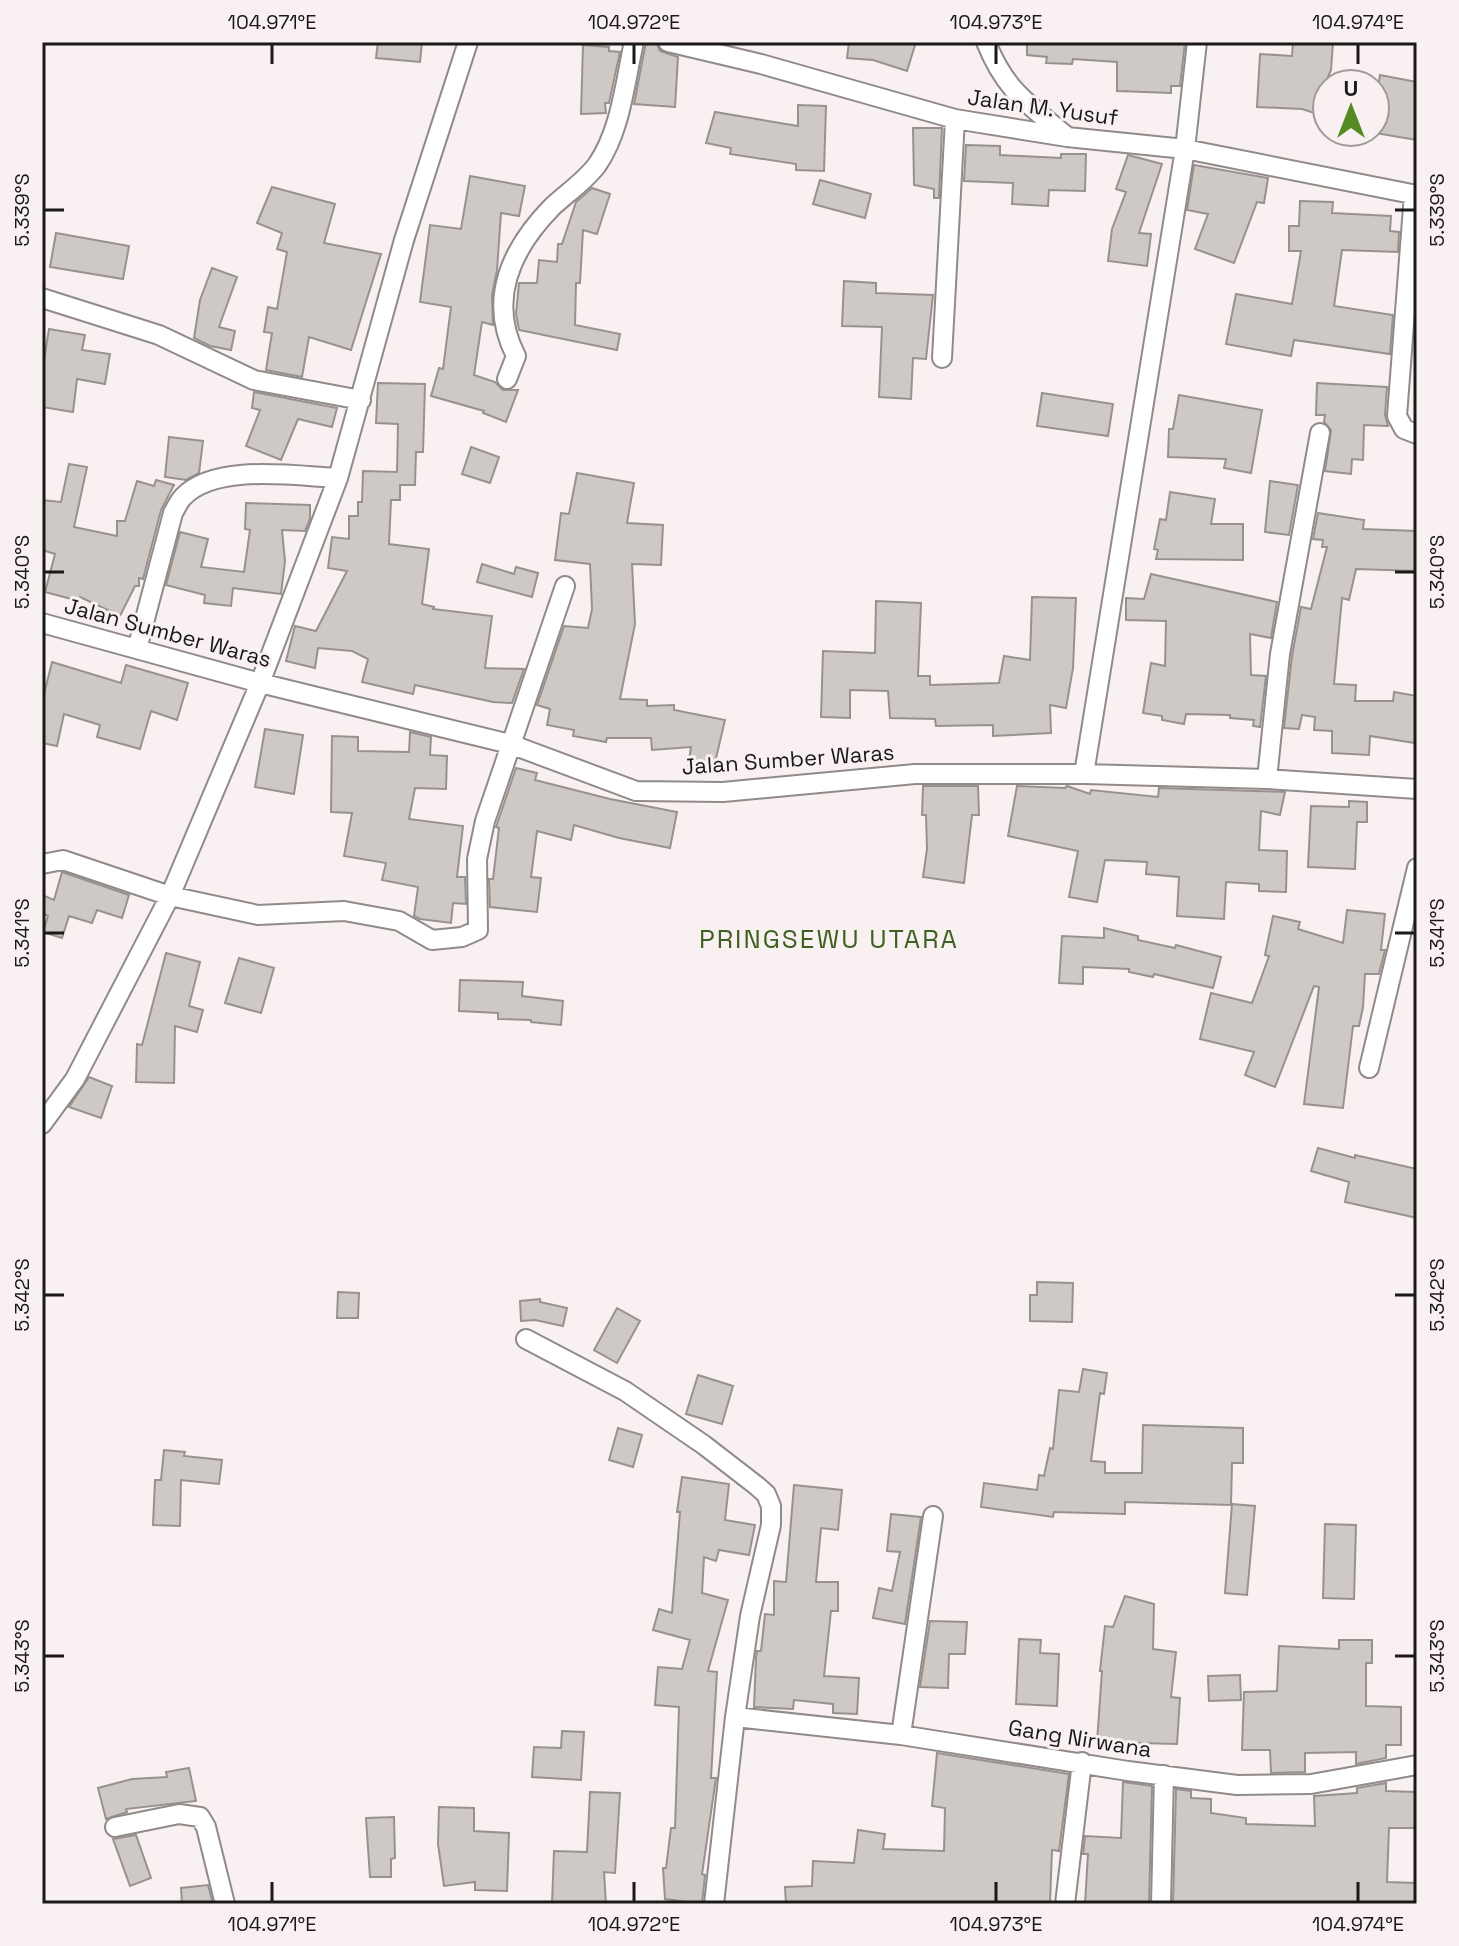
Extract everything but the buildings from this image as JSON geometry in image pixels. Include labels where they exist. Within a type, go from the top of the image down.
[{"type":"street","points":[[42,1124],[75,1079],[170,896],[260,683],[338,478],[404,240],[468,42]]},
{"type":"street","points":[[507,379],[516,356],[503,320],[510,266],[524,238],[596,165],[608,143],[620,107],[634,42]]},
{"type":"street","name":"Jalan M. Yusuf","points":[[668,42],[761,64],[955,119],[1067,137],[1185,149],[1415,195]]},
{"type":"street","points":[[986,42],[995,64],[1015,93],[1067,137]]},
{"type":"street","points":[[1084,774],[1185,149],[1197,42]]},
{"type":"street","points":[[942,358],[955,119]]},
{"type":"street","points":[[1415,195],[1397,416],[1404,429],[1417,434]]},
{"type":"street","points":[[42,298],[159,335],[254,380],[361,400]]},
{"type":"street","points":[[1267,779],[1280,654],[1320,433]]},
{"type":"street","points":[[137,649],[173,513],[184,496],[200,485],[223,476],[338,478]]},
{"type":"street","points":[[42,864],[63,860],[170,896],[258,915],[344,911],[399,921],[432,940],[462,937],[478,930],[477,859],[485,821],[565,586]]},
{"type":"street","name":"Jalan Sumber Waras","points":[[42,623],[260,683],[510,744],[636,791],[723,792],[915,774],[1084,774],[1267,779],[1417,789]]},
{"type":"street","points":[[1369,1068],[1417,868]]},
{"type":"street","points":[[526,1339],[625,1391],[704,1445],[766,1494],[771,1506],[771,1525],[750,1616],[735,1717],[714,1904]]},
{"type":"street","points":[[901,1735],[933,1516]]},
{"type":"street","name":"Gang Nirwana","points":[[735,1717],[901,1735],[1237,1785],[1311,1784],[1417,1765]]},
{"type":"street","points":[[1065,1904],[1082,1762]]},
{"type":"street","points":[[1161,1904],[1164,1775]]},
{"type":"street","points":[[115,1827],[179,1814],[200,1817],[206,1827],[225,1904]]},
{"type":"district","name":"PRINGSEWU UTARA","points":[[829,939]]}]
